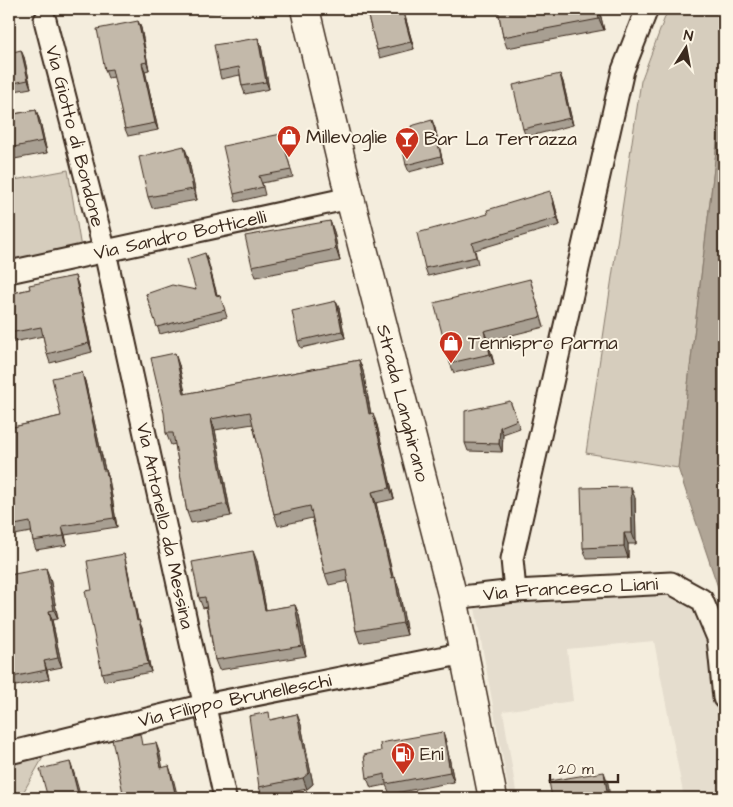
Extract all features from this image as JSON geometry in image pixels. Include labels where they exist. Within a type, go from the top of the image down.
[{"type":"main road","name":"Strada Langhirano","points":[[305,9],[350,198],[453,598],[493,798]]},
{"type":"street","points":[[515,591],[512,559],[599,172],[623,70],[647,9]]},
{"type":"street","name":"Via Giotto di Bondone","points":[[45,20],[105,252]]},
{"type":"street","name":"Via Sandro Botticelli","points":[[9,272],[350,198]]},
{"type":"street","name":"Via Antonello da Messina","points":[[105,252],[225,798]]},
{"type":"street","name":"Via Francesco Liani","points":[[453,598],[515,591],[671,583],[702,600],[718,638],[724,698]]},
{"type":"street","name":"Via Filippo Brunelleschi","points":[[9,753],[205,705],[465,653]]},
{"type":"shaded area","points":[[668,9],[724,9],[724,85],[678,468],[586,453],[641,81]]},
{"type":"shaded area","points":[[724,85],[724,605],[678,468]]},
{"type":"shaded area","points":[[68,170],[81,248],[9,263],[9,181]]},
{"type":"shaded area","points":[[691,578],[724,618],[724,798],[684,798],[654,641],[567,649],[573,701],[503,711],[517,798],[510,798],[473,597],[488,594]]},
{"type":"shaded area","points":[[45,754],[20,798],[9,798],[9,765]]},
{"type":"building","points":[[366,9],[402,9],[411,42],[377,50]]},
{"type":"building","points":[[498,9],[597,9],[599,19],[503,37]]},
{"type":"building","points":[[138,21],[147,62],[142,63],[155,123],[125,129],[112,69],[105,70],[97,29]]},
{"type":"building","points":[[258,38],[266,82],[242,86],[239,67],[219,71],[214,45]]},
{"type":"building","points":[[21,50],[28,80],[9,84],[9,53]]},
{"type":"building","points":[[560,74],[570,118],[523,129],[513,85]]},
{"type":"building","points":[[36,110],[43,141],[9,148],[9,115]]},
{"type":"building","points":[[432,120],[441,156],[406,165],[401,141],[414,138],[411,126]]},
{"type":"building","points":[[281,134],[291,170],[259,176],[263,187],[234,194],[223,146]]},
{"type":"building","points":[[184,146],[193,189],[148,197],[139,157]]},
{"type":"building","points":[[550,191],[557,218],[472,243],[476,257],[425,268],[417,233],[488,214],[487,210]]},
{"type":"building","points":[[330,221],[336,249],[252,266],[245,236]]},
{"type":"building","points":[[205,253],[216,295],[220,296],[225,310],[157,327],[146,294],[172,285],[196,290],[187,259]]},
{"type":"building","points":[[75,276],[89,343],[47,354],[41,327],[9,333],[9,294],[30,289],[29,285]]},
{"type":"building","points":[[530,279],[541,317],[484,331],[490,354],[450,363],[434,303]]},
{"type":"building","points":[[336,301],[342,331],[298,341],[292,311]]},
{"type":"building","points":[[175,353],[184,394],[359,360],[369,414],[373,413],[390,488],[372,492],[392,578],[395,577],[403,623],[356,631],[346,569],[325,574],[310,506],[274,514],[250,412],[211,419],[227,504],[187,512],[173,433],[166,433],[164,413],[151,358]]},
{"type":"building","points":[[82,372],[103,470],[106,470],[114,518],[62,526],[64,536],[33,541],[30,522],[9,526],[9,428],[61,416],[52,378]]},
{"type":"building","points":[[510,401],[517,420],[500,427],[499,444],[465,443],[465,411]]},
{"type":"building","points":[[631,487],[632,533],[624,533],[624,546],[583,548],[581,488]]},
{"type":"building","points":[[253,551],[265,610],[295,605],[302,646],[215,660],[205,597],[199,598],[192,562]]},
{"type":"building","points":[[124,554],[137,621],[139,620],[148,664],[102,673],[85,591],[92,590],[87,561]]},
{"type":"building","points":[[46,568],[54,610],[49,611],[58,658],[44,661],[46,670],[12,677],[9,660],[9,575]]},
{"type":"building","points":[[269,712],[270,720],[297,714],[309,773],[303,778],[259,787],[249,716]]},
{"type":"building","points":[[443,732],[450,772],[386,784],[385,774],[367,778],[364,755],[381,751],[380,743]]},
{"type":"building","points":[[140,734],[142,745],[156,743],[161,768],[169,766],[176,798],[124,798],[112,739]]},
{"type":"building","points":[[70,762],[79,798],[48,798],[40,769]]},
{"type":"building","points":[[604,772],[608,798],[552,798],[549,781]]},
{"type":"place","name":"Millevoglie","points":[[289,158]]},
{"type":"place","name":"Bar La Terrazza","points":[[407,160]]},
{"type":"place","name":"Tennispro Parma","points":[[451,364]]},
{"type":"place","name":"Eni","points":[[403,775]]}]
